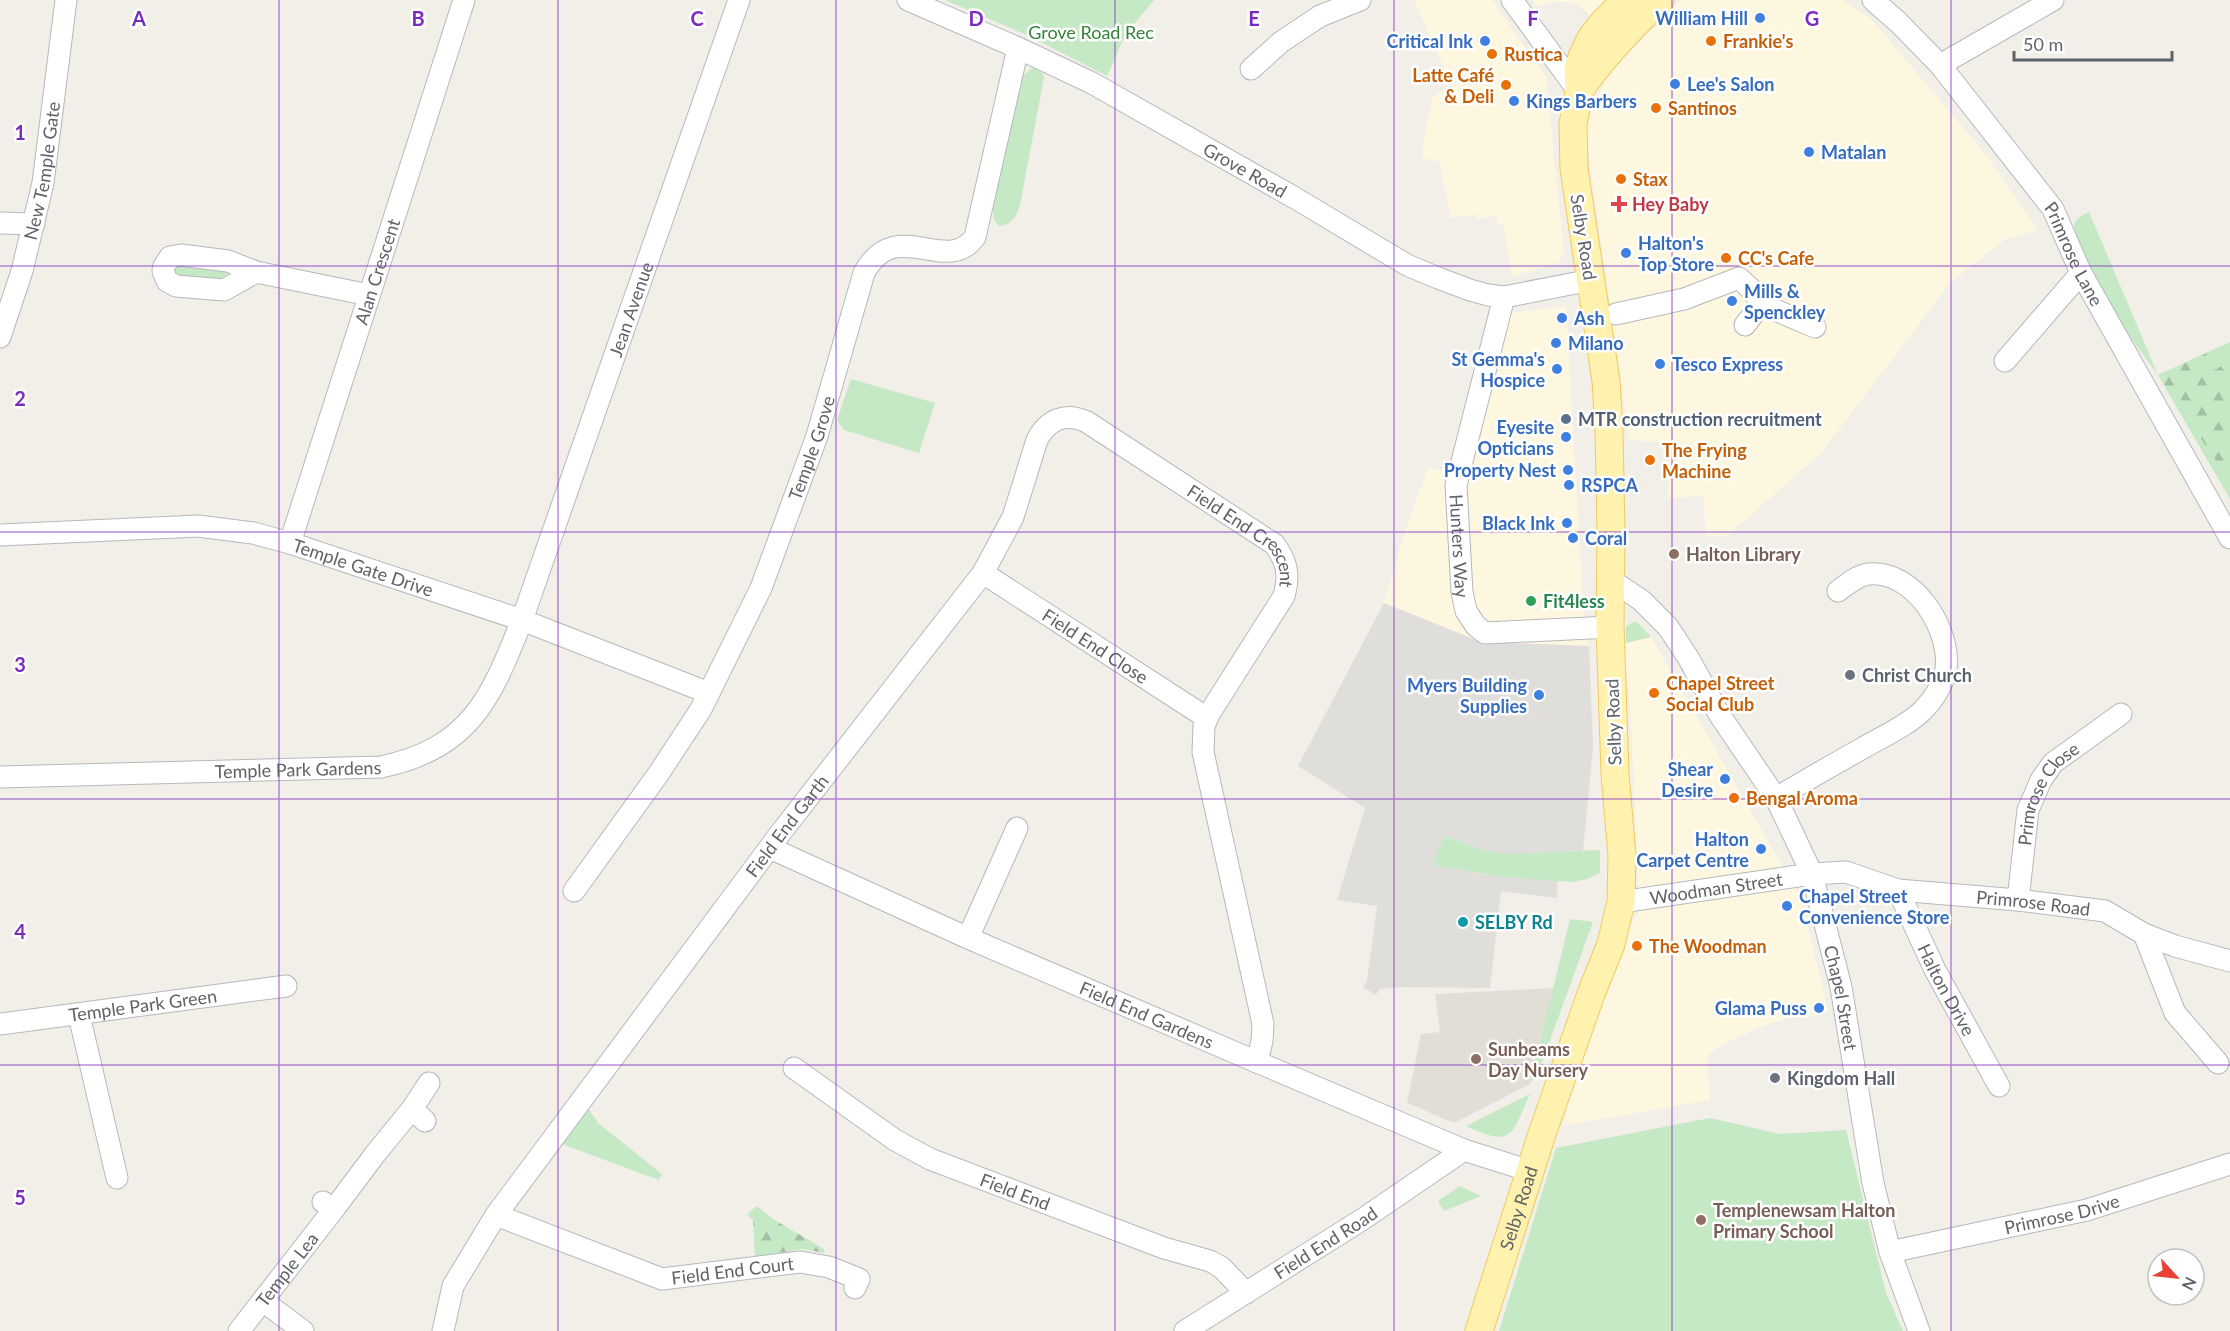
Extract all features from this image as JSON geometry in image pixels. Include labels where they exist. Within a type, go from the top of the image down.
[{"type":"main road","name":"Selby Road","points":[[1479,1331],[1530,1170],[1584,1013],[1611,944],[1622,902],[1622,855],[1615,774],[1610,627],[1610,454],[1607,400],[1574,169],[1573,124],[1579,92],[1578,69],[1591,38],[1626,0]]},
{"type":"main road","name":"Selby Road","points":[[1579,92],[1618,40],[1660,0]]},
{"type":"street","name":"New Temple Gate","points":[[0,337],[22,271],[43,183],[66,0]]},
{"type":"street","name":"Alan Crescent","points":[[290,543],[464,0]]},
{"type":"street","name":"Jean Avenue","points":[[522,620],[739,0]]},
{"type":"street","name":"Grove Road","points":[[908,0],[1092,83],[1295,198],[1407,265],[1470,290],[1504,297],[1591,280]]},
{"type":"street","points":[[1251,69],[1281,42],[1320,16],[1360,0]]},
{"type":"street","points":[[1512,0],[1579,92]]},
{"type":"street","name":"Primrose Lane","points":[[1873,0],[1898,21],[1940,65],[2053,208],[2080,273],[2229,534]]},
{"type":"street","points":[[1940,65],[2053,0]]},
{"type":"street","name":"Temple Grove","points":[[574,891],[659,773],[709,693],[761,588],[817,436],[864,273],[870,262],[890,247],[903,246],[955,252],[963,249],[975,237],[1018,48]]},
{"type":"street","points":[[0,223],[34,224]]},
{"type":"street","points":[[256,272],[369,295]]},
{"type":"street","points":[[2005,361],[2080,273]]},
{"type":"street","points":[[1616,314],[1684,299],[1739,278],[1753,291],[1761,304],[1815,327]]},
{"type":"street","name":"Hunters Way","points":[[1504,297],[1456,485],[1462,592],[1466,611],[1476,626],[1485,633],[1610,627]]},
{"type":"street","points":[[1745,325],[1761,304]]},
{"type":"street","name":"Field End Crescent","points":[[1037,440],[1042,431],[1058,419],[1068,417],[1088,422],[1274,544],[1287,568],[1288,583],[1284,596],[1207,718],[1203,739],[1203,752],[1263,1024],[1257,1062]]},
{"type":"street","name":"Field End Garth","points":[[503,1207],[770,848],[983,573],[1013,517],[1037,440]]},
{"type":"street","name":"Temple Gate Drive","points":[[0,535],[198,526],[253,533],[290,543],[522,620],[709,693]]},
{"type":"street","name":"Field End Close","points":[[983,573],[1207,718]]},
{"type":"street","points":[[1776,798],[1888,734],[1924,710],[1941,685],[1946,671],[1947,657],[1941,630],[1929,607],[1904,582],[1886,575],[1867,574],[1838,591]]},
{"type":"street","name":"Chapel Street","points":[[1611,580],[1641,600],[1668,627],[1689,659],[1719,714],[1776,798],[1812,874],[1841,987],[1874,1183],[1890,1252],[1919,1331]]},
{"type":"street","name":"Temple Park Gardens","points":[[0,777],[381,767],[404,762],[439,746],[452,737],[484,703],[500,676],[522,620]]},
{"type":"street","name":"Primrose Close","points":[[2018,900],[2028,810],[2041,780],[2053,763],[2121,714]]},
{"type":"street","points":[[968,938],[1017,828]]},
{"type":"street","name":"Field End Gardens","points":[[770,848],[968,938],[1464,1150],[1530,1170]]},
{"type":"street","name":"Primrose Road","points":[[1812,874],[1846,872],[1898,890],[2018,900],[2105,911],[2144,934],[2175,946],[2230,961]]},
{"type":"street","name":"Woodman Street","points":[[1622,902],[1812,874]]},
{"type":"street","name":"Halton Drive","points":[[1898,890],[1935,970],[1999,1086]]},
{"type":"street","points":[[2144,934],[2175,1013],[2218,1063]]},
{"type":"street","name":"Temple Park Green","points":[[0,1024],[286,986]]},
{"type":"street","points":[[80,1015],[117,1178]]},
{"type":"street","name":"Field End","points":[[794,1068],[895,1140],[930,1159],[1164,1248],[1210,1261],[1221,1267],[1246,1293]]},
{"type":"street","name":"Temple Lea","points":[[239,1331],[263,1301],[328,1205],[376,1153],[419,1115],[429,1083]]},
{"type":"street","name":"Field End Road","points":[[1185,1331],[1363,1219],[1464,1150]]},
{"type":"street","name":"Primrose Drive","points":[[1890,1252],[2087,1210],[2230,1164]]},
{"type":"street","points":[[443,1331],[453,1286],[503,1207]]},
{"type":"street","name":"Field End Court","points":[[503,1207],[662,1279],[800,1262],[829,1267],[859,1279],[855,1288]]},
{"type":"street","points":[[263,1301],[303,1331]]},
{"type":"shaded area","points":[[1414,0],[1492,0],[1546,77],[1564,253],[1559,262],[1512,277],[1503,224],[1498,224],[1496,216],[1478,219],[1476,214],[1450,218],[1440,162],[1421,157],[1432,97],[1444,90],[1455,93]]},
{"type":"shaded area","points":[[1532,0],[1606,0],[1590,15],[1579,6],[1565,2],[1550,2],[1537,7]]},
{"type":"shaded area","points":[[1680,0],[1843,0],[1872,20],[1986,155],[2037,230],[2004,240],[1950,283],[1821,453],[1727,536],[1705,536],[1704,496],[1668,498],[1668,443],[1629,440],[1585,127],[1607,76]]},
{"type":"shaded area","points":[[1566,306],[1584,621],[1589,646],[1481,642],[1384,603],[1403,538],[1428,467],[1450,474],[1488,316]]},
{"type":"shaded area","points":[[1384,603],[1481,642],[1589,646],[1593,747],[1583,851],[1504,854],[1480,849],[1445,836],[1432,865],[1505,877],[1558,880],[1557,898],[1501,891],[1490,988],[1402,987],[1379,989],[1376,995],[1363,987],[1367,981],[1377,906],[1337,900],[1365,808],[1298,766]]},
{"type":"shaded area","points":[[1651,637],[1800,897],[1829,1012],[1803,1019],[1801,1014],[1764,1026],[1732,1040],[1707,1055],[1710,1100],[1562,1126],[1602,998],[1598,996],[1639,910],[1631,718],[1625,661],[1626,643]]},
{"type":"shaded area","name":"Sunbeams Day Nursery","points":[[1554,988],[1530,1084],[1454,1123],[1407,1103],[1421,1034],[1440,1032],[1435,994]]},
{"type":"green space","name":"Grove Road Rec","points":[[945,0],[1154,0],[1125,35],[1107,76],[1029,36]]},
{"type":"green space","points":[[1034,67],[1044,77],[1020,205],[1013,219],[999,226],[994,220],[993,206],[1020,78]]},
{"type":"green space","points":[[2089,212],[2158,375],[2118,320],[2075,236],[2076,221]]},
{"type":"green space","points":[[178,263],[226,270],[227,276],[223,280],[179,276],[174,271]]},
{"type":"green space","points":[[2230,342],[2230,499],[2158,375]]},
{"type":"green space","points":[[2209,352],[2215,370],[2230,361],[2230,472],[2217,462],[2158,375]]},
{"type":"green space","points":[[851,379],[935,403],[919,453],[844,430],[837,420]]},
{"type":"green space","points":[[1637,622],[1651,637],[1626,643],[1626,627]]},
{"type":"green space","points":[[1445,836],[1480,849],[1504,854],[1600,850],[1600,873],[1572,882],[1505,877],[1432,865]]},
{"type":"green space","points":[[1570,919],[1593,922],[1541,1065],[1530,1084]]},
{"type":"green space","points":[[1530,1094],[1514,1128],[1502,1137],[1481,1133],[1466,1126]]},
{"type":"green space","points":[[588,1108],[598,1123],[662,1174],[659,1180],[562,1144]]},
{"type":"green space","name":"Templenewsam Halton Primary School","points":[[1710,1118],[1780,1134],[1846,1130],[1886,1293],[1903,1331],[1499,1331],[1556,1148]]},
{"type":"green space","points":[[1460,1186],[1481,1196],[1444,1211],[1438,1201]]},
{"type":"green space","points":[[757,1206],[773,1219],[824,1249],[824,1253],[802,1249],[755,1257],[753,1220],[747,1214]]},
{"type":"place","name":"William Hill","points":[[1760,18]]},
{"type":"place","name":"Critical Ink","points":[[1485,41]]},
{"type":"place","name":"Frankie's","points":[[1711,41]]},
{"type":"place","name":"Rustica","points":[[1492,54]]},
{"type":"place","name":"Lee's Salon","points":[[1675,84]]},
{"type":"place","name":"Latte Café & Deli","points":[[1506,85]]},
{"type":"place","name":"Kings Barbers","points":[[1514,101]]},
{"type":"place","name":"Santinos","points":[[1656,108]]},
{"type":"place","name":"Matalan","points":[[1809,152]]},
{"type":"place","name":"Stax","points":[[1621,179]]},
{"type":"place","name":"Hey Baby","points":[[1619,204]]},
{"type":"place","name":"Halton's Top Store","points":[[1626,253]]},
{"type":"place","name":"CC's Cafe","points":[[1726,258]]},
{"type":"place","name":"Mills & Spenckley","points":[[1732,301]]},
{"type":"place","name":"Ash","points":[[1562,318]]},
{"type":"place","name":"Milano","points":[[1556,343]]},
{"type":"place","name":"Tesco Express","points":[[1660,364]]},
{"type":"place","name":"St Gemma's Hospice","points":[[1557,369]]},
{"type":"place","name":"MTR construction recruitment","points":[[1566,419]]},
{"type":"place","name":"Eyesite Opticians","points":[[1566,437]]},
{"type":"place","name":"The Frying Machine","points":[[1650,460]]},
{"type":"place","name":"Property Nest","points":[[1568,470]]},
{"type":"place","name":"RSPCA","points":[[1569,485]]},
{"type":"place","name":"Black Ink","points":[[1567,523]]},
{"type":"place","name":"Coral","points":[[1573,538]]},
{"type":"place","name":"Halton Library","points":[[1674,554]]},
{"type":"place","name":"Fit4less","points":[[1531,601]]},
{"type":"place","name":"Christ Church","points":[[1850,675]]},
{"type":"place","name":"Chapel Street Social Club","points":[[1654,693]]},
{"type":"place","name":"Myers Building Supplies","points":[[1539,695]]},
{"type":"place","name":"Shear Desire","points":[[1725,779]]},
{"type":"place","name":"Bengal Aroma","points":[[1734,798]]},
{"type":"place","name":"Halton Carpet Centre","points":[[1761,849]]},
{"type":"place","name":"Chapel Street Convenience Store","points":[[1787,906]]},
{"type":"place","name":"SELBY Rd","points":[[1463,922]]},
{"type":"place","name":"The Woodman","points":[[1637,946]]},
{"type":"place","name":"Glama Puss","points":[[1819,1008]]},
{"type":"place","name":"Sunbeams Day Nursery","points":[[1476,1059]]},
{"type":"place","name":"Kingdom Hall","points":[[1775,1078]]},
{"type":"place","name":"Templenewsam Halton Primary School","points":[[1701,1220]]}]
